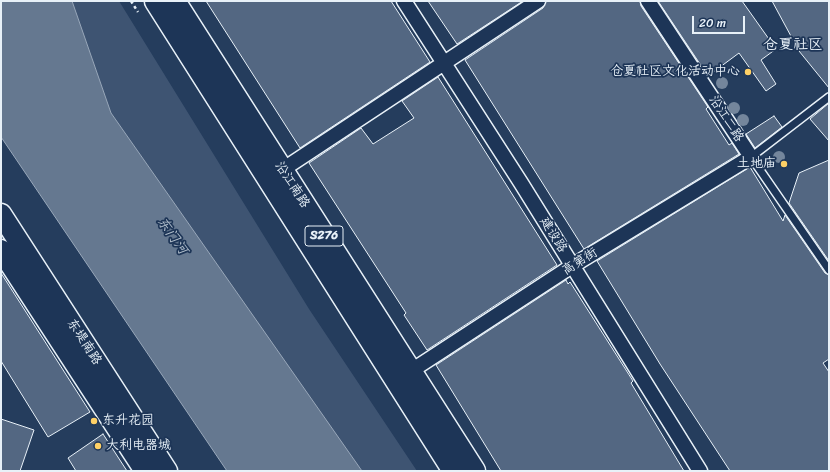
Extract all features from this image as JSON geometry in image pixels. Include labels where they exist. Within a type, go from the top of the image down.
[{"type":"main road","name":"沿江南路","points":[[156,1],[411,371],[474,471]]},
{"type":"main road","name":"沿江南路","points":[[174,1],[454,471]]},
{"type":"main road","name":"东堤南路","points":[[1,214],[167,471]]},
{"type":"main road","name":"东堤南路","points":[[1,250],[145,471]]},
{"type":"street","name":"建设路","points":[[404,1],[700,471]]},
{"type":"street","points":[[276,174],[538,1]]},
{"type":"street","name":"沿江二路","points":[[648,1],[751,157]]},
{"type":"street","name":"高第街","points":[[411,371],[572,266],[751,157]]},
{"type":"lane","points":[[829,97],[751,157],[829,270]]},
{"type":"shaded area","points":[[72,1],[119,1],[309,309],[417,471],[362,471],[354,461],[111,113]]},
{"type":"water","name":"东门河","points":[[1,1],[72,1],[111,113],[362,471],[227,471],[1,137]]},
{"type":"building","points":[[206,1],[391,1],[430,62],[300,148]]},
{"type":"building","points":[[428,1],[523,1],[457,44]]},
{"type":"building","points":[[546,1],[640,1],[641,6],[708,107],[706,109],[729,145],[732,143],[739,154],[584,249],[465,60],[543,8]]},
{"type":"building","points":[[658,1],[742,1],[776,49],[761,60],[776,84],[766,91],[739,53],[708,76]]},
{"type":"building","points":[[772,1],[829,1],[829,88],[799,51]]},
{"type":"building","points":[[438,77],[557,265],[427,350],[404,315],[406,313],[309,163],[361,128],[373,144],[414,118],[402,101]]},
{"type":"building","points":[[829,103],[829,141],[810,119]]},
{"type":"building","points":[[774,116],[782,127],[755,148],[746,134]]},
{"type":"building","points":[[829,160],[829,261],[789,203],[799,173]]},
{"type":"building","points":[[750,167],[783,221],[785,215],[825,273],[829,275],[829,359],[823,363],[829,372],[829,471],[730,471],[660,364],[597,261]]},
{"type":"building","points":[[1,273],[90,412],[48,437],[1,361]]},
{"type":"building","points":[[566,280],[568,284],[570,282],[633,381],[631,383],[684,471],[501,471],[436,365]]},
{"type":"building","points":[[1,419],[34,430],[20,471],[1,471]]},
{"type":"building","name":"大利电器城","points":[[103,434],[127,471],[76,471],[68,458]]},
{"type":"place","name":"仓夏社区文化活动中心","points":[[748,72]]},
{"type":"place","name":"土地庙","points":[[784,164]]},
{"type":"place","name":"东升花园","points":[[94,421]]},
{"type":"place","name":"大利电器城","points":[[98,446]]},
{"type":"district","name":"仓夏社区","points":[[793,45]]}]
